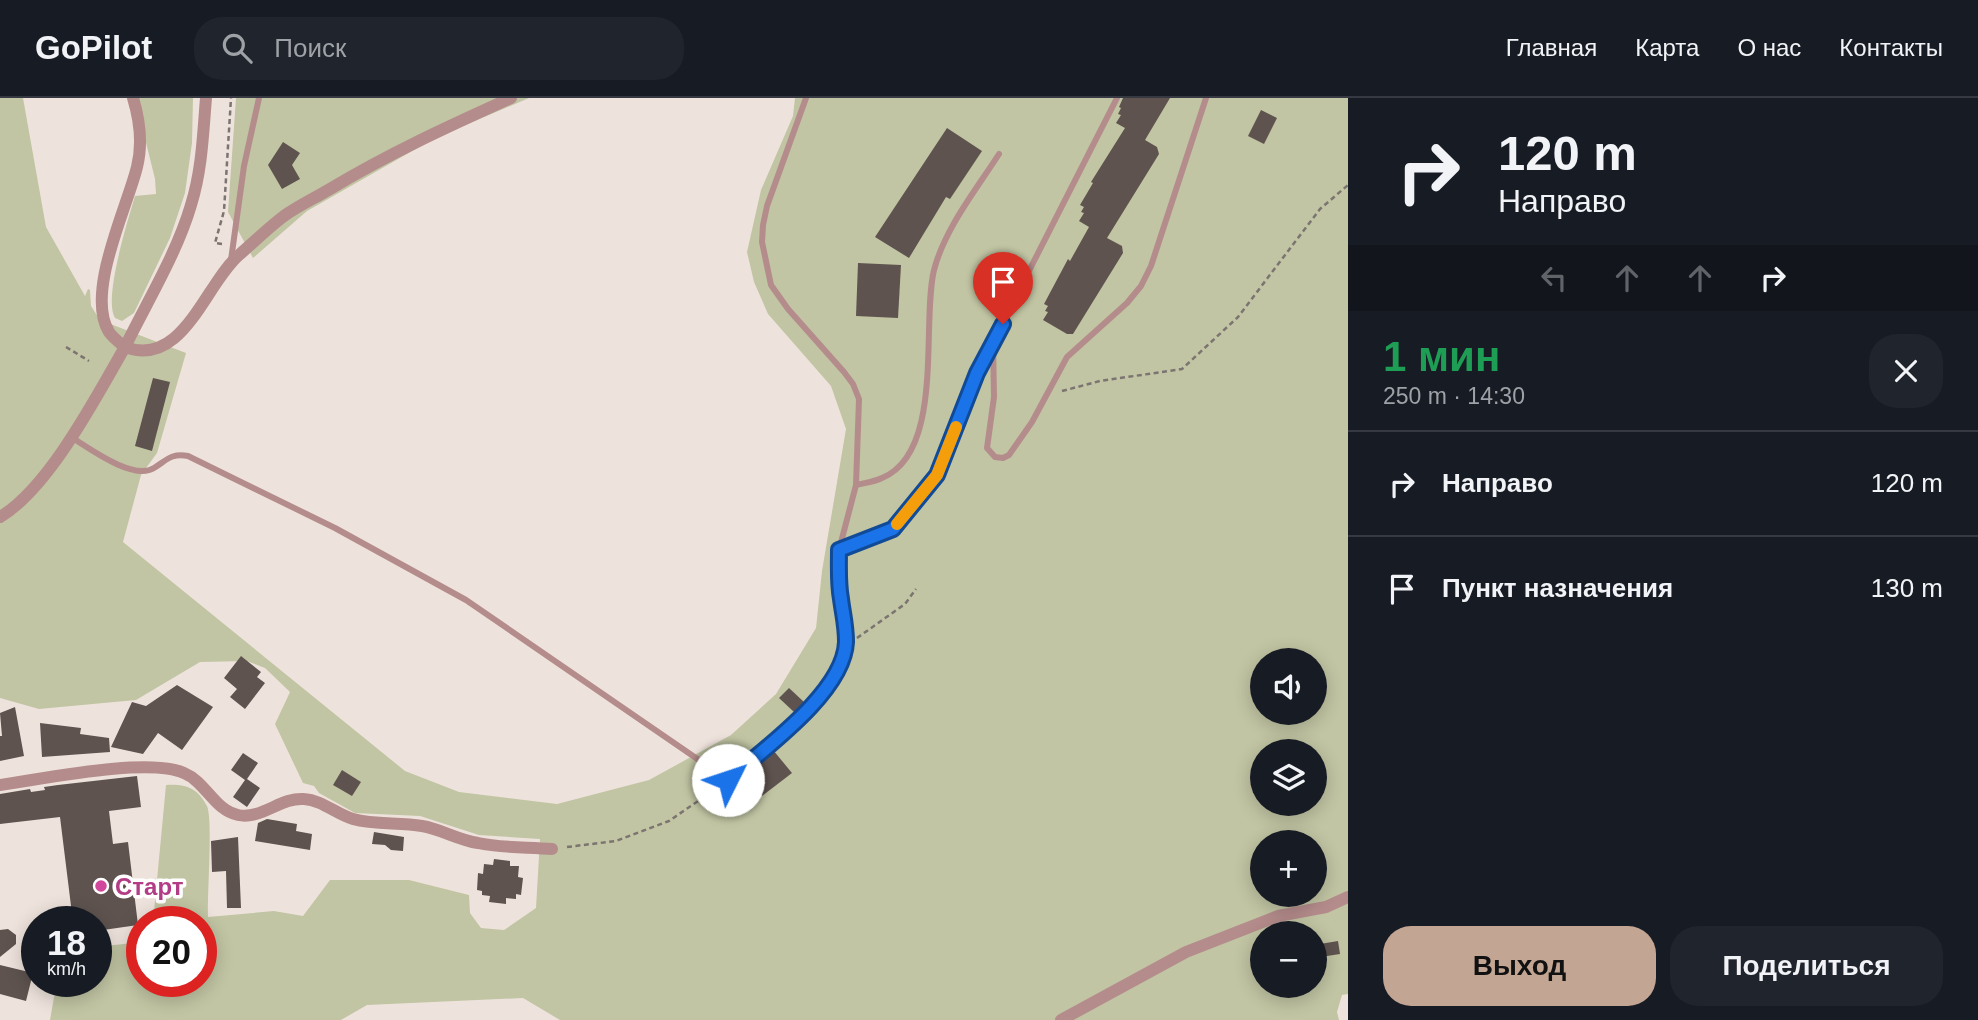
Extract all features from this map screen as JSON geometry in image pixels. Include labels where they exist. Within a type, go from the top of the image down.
[{"type":"street","points":[[133,98],[141,137],[138,165],[106,267],[102,293],[103,313],[109,332],[125,347],[137,352],[151,351],[168,344],[193,318],[231,262],[285,216],[378,160],[511,98]]},
{"type":"street","points":[[0,517],[33,489],[98,395],[125,347],[178,239],[191,206],[202,160],[206,98]]},
{"type":"street","points":[[0,785],[137,767],[162,767],[194,778],[226,810],[238,815],[257,813],[293,799],[304,799],[317,802],[352,819],[423,826],[477,843],[552,849]]},
{"type":"street","points":[[1061,1020],[1186,952],[1278,916],[1326,907],[1348,897]]},
{"type":"lane","points":[[231,262],[244,166],[259,98]]},
{"type":"lane","points":[[71,436],[129,470],[153,469],[168,457],[178,454],[188,456],[335,528],[466,600],[728,780],[812,705],[832,682],[846,645],[839,550],[856,485],[859,399],[844,372],[788,309],[771,285],[764,260],[763,225],[767,206],[806,98]]},
{"type":"lane","points":[[839,550],[893,529],[937,475],[977,373],[1117,98]]},
{"type":"lane","points":[[993,343],[994,397],[987,438],[990,453],[1003,458],[1009,455],[1067,357],[1127,303],[1141,286],[1206,98]]},
{"type":"lane","points":[[856,485],[882,479],[894,471],[914,446],[930,366],[930,293],[934,271],[940,251],[951,231],[999,154]]},
{"type":"path","points":[[215,243],[223,211],[231,98]]},
{"type":"path","points":[[1046,396],[1100,381],[1182,369],[1238,317],[1320,209],[1348,186]]},
{"type":"path","points":[[66,347],[89,361]]},
{"type":"path","points":[[846,645],[905,604],[916,589]]},
{"type":"path","points":[[552,849],[616,841],[668,821],[728,780]]},
{"type":"green space","points":[[0,98],[23,98],[46,227],[85,296],[88,289],[90,290],[91,306],[100,320],[186,353],[157,453],[141,475],[123,542],[405,771],[459,792],[557,804],[649,780],[731,735],[776,694],[816,628],[822,571],[846,429],[831,386],[768,314],[754,282],[747,252],[761,190],[793,116],[795,98],[1348,98],[1348,994],[1342,995],[1337,1012],[1339,1020],[560,1020],[523,998],[367,1005],[341,1020],[50,1020],[54,997],[112,997],[112,945],[126,944],[126,997],[217,997],[217,916],[274,911],[303,916],[330,880],[409,880],[469,895],[470,913],[481,928],[504,930],[536,908],[540,839],[479,835],[420,816],[355,813],[319,793],[314,786],[303,783],[275,724],[290,692],[265,668],[247,661],[200,662],[136,700],[39,709],[0,698]]},
{"type":"green space","points":[[135,98],[193,98],[192,143],[185,193],[170,238],[134,313],[122,321],[115,318],[112,294],[122,240],[135,196],[156,194],[155,179]]},
{"type":"green space","points":[[236,98],[529,98],[435,138],[307,211],[253,258],[228,212]]},
{"type":"green space","points":[[166,785],[190,788],[199,795],[209,814],[208,906],[155,906]]},
{"type":"building","points":[[1123,98],[1170,98],[1145,140],[1157,147],[1159,154],[1107,238],[1122,246],[1123,253],[1073,334],[1067,334],[1043,320],[1048,312],[1045,311],[1048,306],[1044,304],[1089,227],[1079,221],[1084,213],[1081,212],[1084,207],[1080,205],[1093,183],[1091,182],[1125,128],[1116,123],[1121,115],[1118,114]]},
{"type":"building","points":[[1261,110],[1277,118],[1264,144],[1248,136]]},
{"type":"building","points":[[947,128],[982,151],[950,199],[946,197],[909,258],[875,237]]},
{"type":"building","points":[[283,142],[300,153],[292,165],[300,179],[282,189],[268,165]]},
{"type":"building","points":[[858,263],[901,265],[898,318],[856,316]]},
{"type":"building","points":[[153,378],[170,382],[152,451],[135,446]]},
{"type":"building","points":[[241,656],[261,672],[257,677],[265,683],[245,709],[230,697],[237,689],[224,678]]},
{"type":"building","points":[[177,685],[213,707],[182,750],[158,733],[143,754],[111,747],[132,702],[146,706]]},
{"type":"building","points":[[789,688],[804,702],[794,712],[779,698]]},
{"type":"building","points":[[15,707],[24,756],[0,761],[0,713]]},
{"type":"building","points":[[40,723],[81,728],[80,734],[109,738],[110,752],[42,757]]},
{"type":"building","points":[[773,750],[792,773],[762,796],[744,773]]},
{"type":"building","points":[[243,753],[258,763],[247,779],[260,788],[247,807],[233,797],[245,780],[231,770]]},
{"type":"building","points":[[342,770],[361,782],[352,796],[333,785]]},
{"type":"building","points":[[137,776],[141,807],[109,811],[113,844],[128,842],[136,906],[126,906],[126,927],[112,929],[112,906],[71,906],[60,817],[0,824],[0,794],[30,789],[31,792],[45,790],[44,787]]},
{"type":"building","points":[[267,819],[297,824],[296,831],[312,834],[310,850],[255,841],[258,823]]},
{"type":"building","points":[[374,832],[404,837],[403,851],[372,844]]},
{"type":"building","points":[[238,837],[241,908],[227,908],[226,871],[212,872],[211,841]]},
{"type":"building","points":[[494,859],[510,861],[510,866],[519,866],[518,877],[523,878],[521,895],[516,894],[516,899],[506,898],[506,904],[489,902],[490,896],[482,895],[482,891],[477,890],[478,873],[483,874],[484,864],[493,865]]},
{"type":"building","points":[[8,929],[16,935],[16,944],[0,957],[0,930]]},
{"type":"building","points":[[1338,941],[1340,954],[1327,956],[1327,943]]},
{"type":"building","points":[[0,965],[21,970],[21,997],[27,997],[26,1001],[0,994]]},
{"type":"slow traffic","points":[[897,524],[937,475],[956,427]]},
{"type":"place","name":"Старт","points":[[101,886]]},
{"type":"route","points":[[728,780],[780,736],[832,682],[846,645],[839,550],[893,529],[937,475],[977,373],[1003,324]]}]
